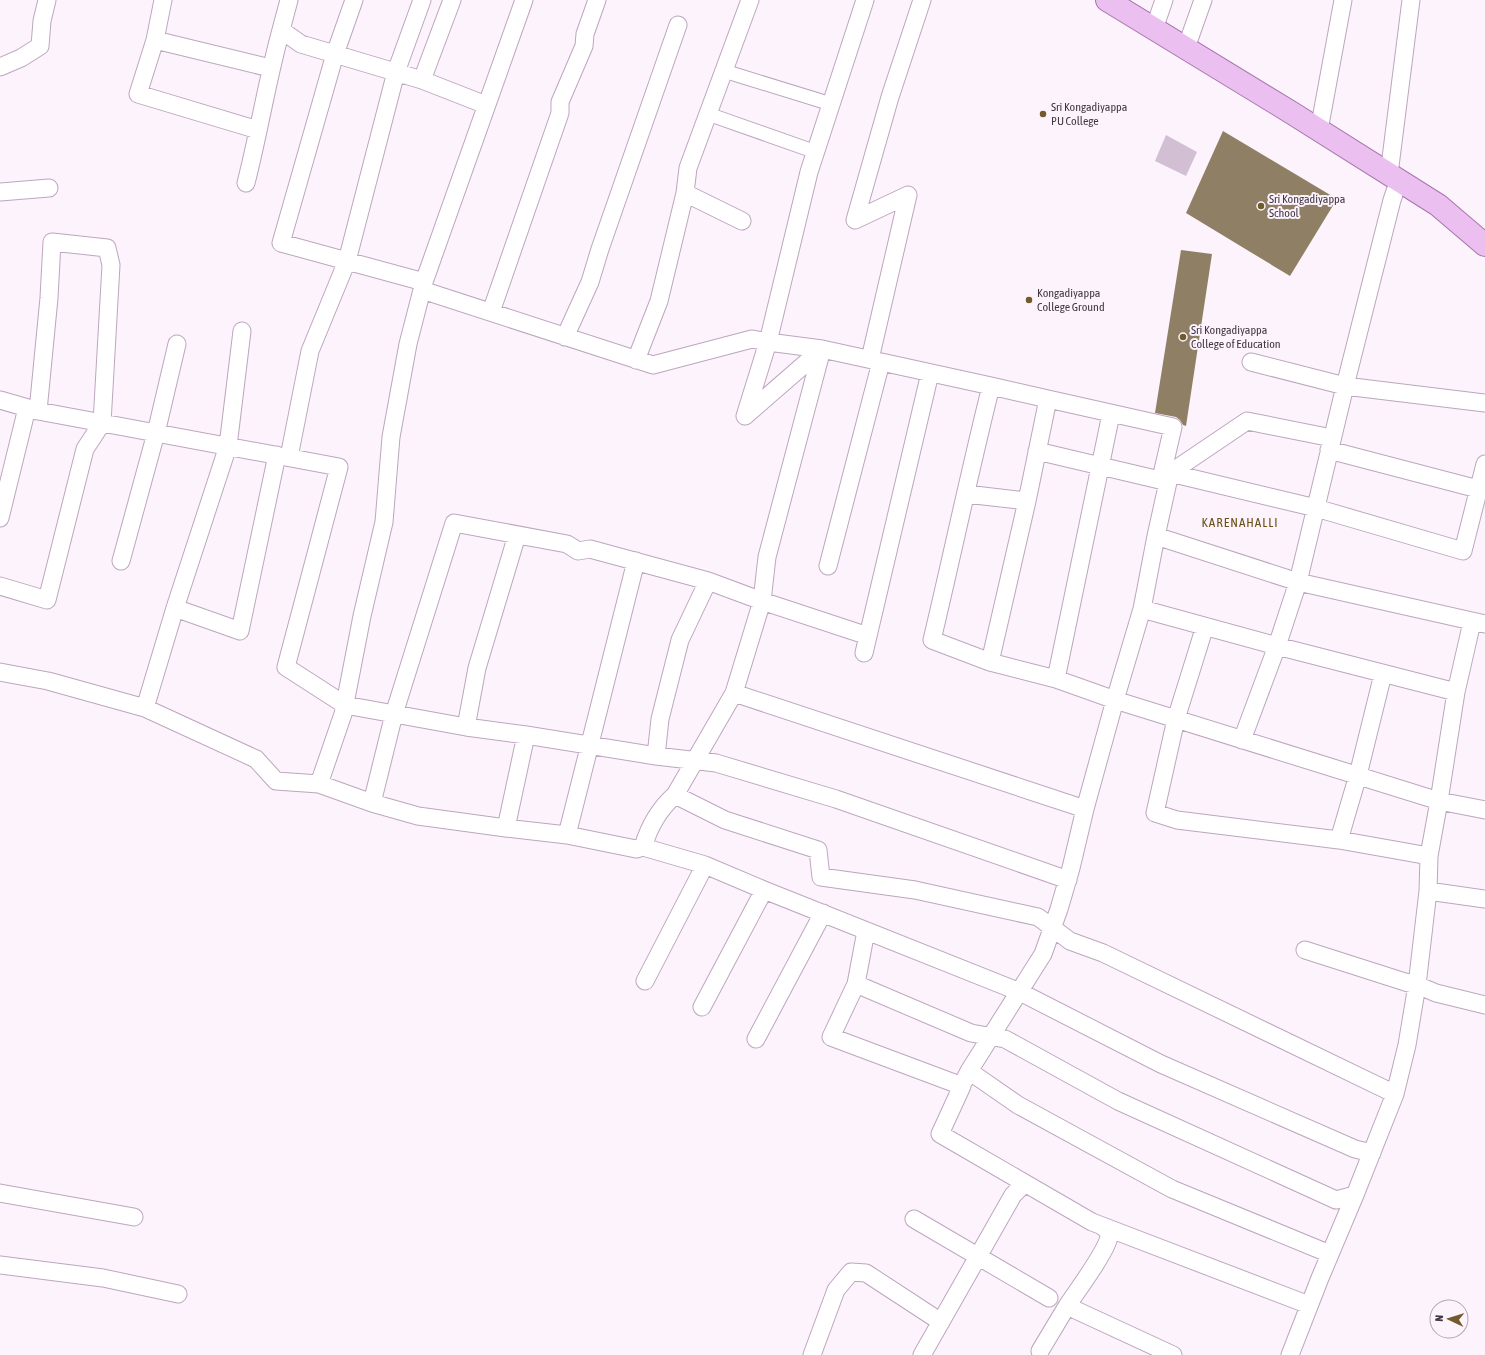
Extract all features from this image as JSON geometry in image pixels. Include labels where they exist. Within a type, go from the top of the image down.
[{"type":"main road","points":[[1107,0],[1438,205],[1485,245]]},
{"type":"street","points":[[0,67],[21,58],[40,46],[42,21],[47,0]]},
{"type":"street","points":[[163,0],[155,40],[138,94],[258,130]]},
{"type":"street","points":[[246,183],[270,68],[289,0]]},
{"type":"street","points":[[354,0],[335,54],[281,243],[347,261],[423,286],[491,312],[653,365],[752,339],[822,349],[1172,427],[1163,470],[1169,478]]},
{"type":"street","points":[[175,608],[240,632],[310,350],[347,261],[396,72],[422,0]]},
{"type":"street","points":[[422,80],[452,0]]},
{"type":"street","points":[[319,784],[344,705],[362,616],[384,522],[391,437],[408,344],[423,286],[524,0]]},
{"type":"street","points":[[491,312],[560,113],[560,102],[584,46],[585,34],[597,0]]},
{"type":"street","points":[[636,360],[659,301],[685,192],[688,168],[750,0]]},
{"type":"street","points":[[822,349],[745,416],[768,342],[809,172],[865,0]]},
{"type":"street","points":[[828,566],[875,361],[908,194],[855,220],[890,97],[922,0]]},
{"type":"street","points":[[1154,29],[1164,0]]},
{"type":"street","points":[[1186,48],[1203,0]]},
{"type":"street","points":[[1319,130],[1343,0]]},
{"type":"street","points":[[1242,740],[1278,646],[1298,582],[1392,200],[1412,0]]},
{"type":"street","points":[[565,336],[590,282],[600,249],[678,25]]},
{"type":"street","points":[[281,30],[301,44],[422,80],[486,105]]},
{"type":"street","points":[[155,40],[270,68]]},
{"type":"street","points":[[724,71],[831,104]]},
{"type":"street","points":[[708,114],[816,152]]},
{"type":"street","points":[[0,192],[49,188]]},
{"type":"street","points":[[685,192],[742,221]]},
{"type":"street","points":[[0,518],[33,409],[49,298],[52,242],[107,248],[111,265],[102,423],[85,448],[47,600],[0,586]]},
{"type":"street","points":[[145,708],[175,608],[228,446],[242,331]]},
{"type":"street","points":[[121,561],[156,433],[177,344]]},
{"type":"street","points":[[643,847],[648,831],[665,804],[676,795],[734,693],[762,601],[767,557],[822,349]]},
{"type":"street","points":[[1251,362],[1345,386],[1485,404]]},
{"type":"street","points":[[864,653],[930,373]]},
{"type":"street","points":[[991,386],[932,640],[990,662],[1056,679],[1115,700],[1439,801],[1485,810]]},
{"type":"street","points":[[990,662],[1038,452],[1048,399]]},
{"type":"street","points":[[0,400],[33,409],[102,423],[339,467],[286,667],[344,705],[466,727],[656,756],[716,763],[836,799],[1068,880]]},
{"type":"street","points":[[1056,679],[1111,414]]},
{"type":"street","points":[[1309,1305],[1092,1222],[940,1134],[969,1071],[989,1037],[1020,992],[1043,954],[1053,928],[1068,880],[1085,809],[1115,700],[1142,609],[1169,478],[1247,421],[1331,444],[1478,489]]},
{"type":"street","points":[[1038,452],[1100,466],[1169,478],[1316,508],[1463,551],[1485,464]]},
{"type":"street","points":[[966,494],[1027,501]]},
{"type":"street","points":[[372,803],[394,714],[454,523],[567,544],[578,551],[590,549],[636,561],[708,581],[762,601],[868,636]]},
{"type":"street","points":[[466,727],[477,668],[516,535]]},
{"type":"street","points":[[1156,536],[1298,582],[1479,623],[1456,692],[1429,856],[1428,891],[1407,1045],[1395,1094],[1356,1195],[1330,1254],[1290,1355]]},
{"type":"street","points":[[567,835],[636,561]]},
{"type":"street","points":[[656,756],[660,719],[680,640],[708,581]]},
{"type":"street","points":[[1142,609],[1383,674],[1456,692]]},
{"type":"street","points":[[1205,626],[1176,719],[1155,813],[1177,820],[1339,840],[1429,856]]},
{"type":"street","points":[[0,672],[48,681],[145,708],[256,760],[276,781],[319,784],[372,803],[418,816],[567,835],[636,849],[643,847],[706,865],[764,890],[1020,992],[1161,1064],[1355,1149],[1372,1153]]},
{"type":"street","points":[[1339,840],[1358,775],[1383,674]]},
{"type":"street","points":[[734,693],[1085,809]]},
{"type":"street","points":[[506,828],[526,736]]},
{"type":"street","points":[[676,795],[725,820],[818,850],[821,877],[915,890],[1038,917],[1070,941],[1102,953],[1395,1094]]},
{"type":"street","points":[[645,981],[706,865]]},
{"type":"street","points":[[702,1007],[764,890]]},
{"type":"street","points":[[1428,891],[1485,898]]},
{"type":"street","points":[[756,1039],[823,913]]},
{"type":"street","points":[[866,931],[856,984],[831,1037],[962,1086]]},
{"type":"street","points":[[1305,950],[1416,985],[1436,993],[1485,1005]]},
{"type":"street","points":[[856,984],[971,1033],[1005,1039],[1118,1101],[1336,1200],[1356,1195]]},
{"type":"street","points":[[969,1071],[1018,1105],[1172,1189],[1330,1254]]},
{"type":"street","points":[[922,1355],[1013,1195],[1024,1184]]},
{"type":"street","points":[[0,1193],[134,1217]]},
{"type":"street","points":[[914,1219],[1049,1298]]},
{"type":"street","points":[[1040,1351],[1107,1243],[1109,1236],[1108,1231],[1104,1226]]},
{"type":"street","points":[[0,1265],[103,1278],[178,1294]]},
{"type":"street","points":[[812,1355],[836,1290],[850,1272],[866,1273],[941,1322]]},
{"type":"street","points":[[1067,1306],[1174,1355]]},
{"type":"shaded area","points":[[1166,135],[1197,152],[1186,176],[1155,161]]},
{"type":"building","name":"Sri Kongadiyappa School","points":[[1223,131],[1337,199],[1290,276],[1186,213]]},
{"type":"building","name":"Sri Kongadiyappa College of Education","points":[[1181,250],[1212,254],[1186,426],[1183,425],[1176,417],[1155,413]]},
{"type":"place","name":"Sri Kongadiyappa PU College","points":[[1043,114]]},
{"type":"place","name":"Sri Kongadiyappa School","points":[[1261,206]]},
{"type":"place","name":"Kongadiyappa College Ground","points":[[1029,300]]},
{"type":"place","name":"Sri Kongadiyappa College of Education","points":[[1183,337]]},
{"type":"district","name":"KARENAHALLI","points":[[1240,522]]}]
